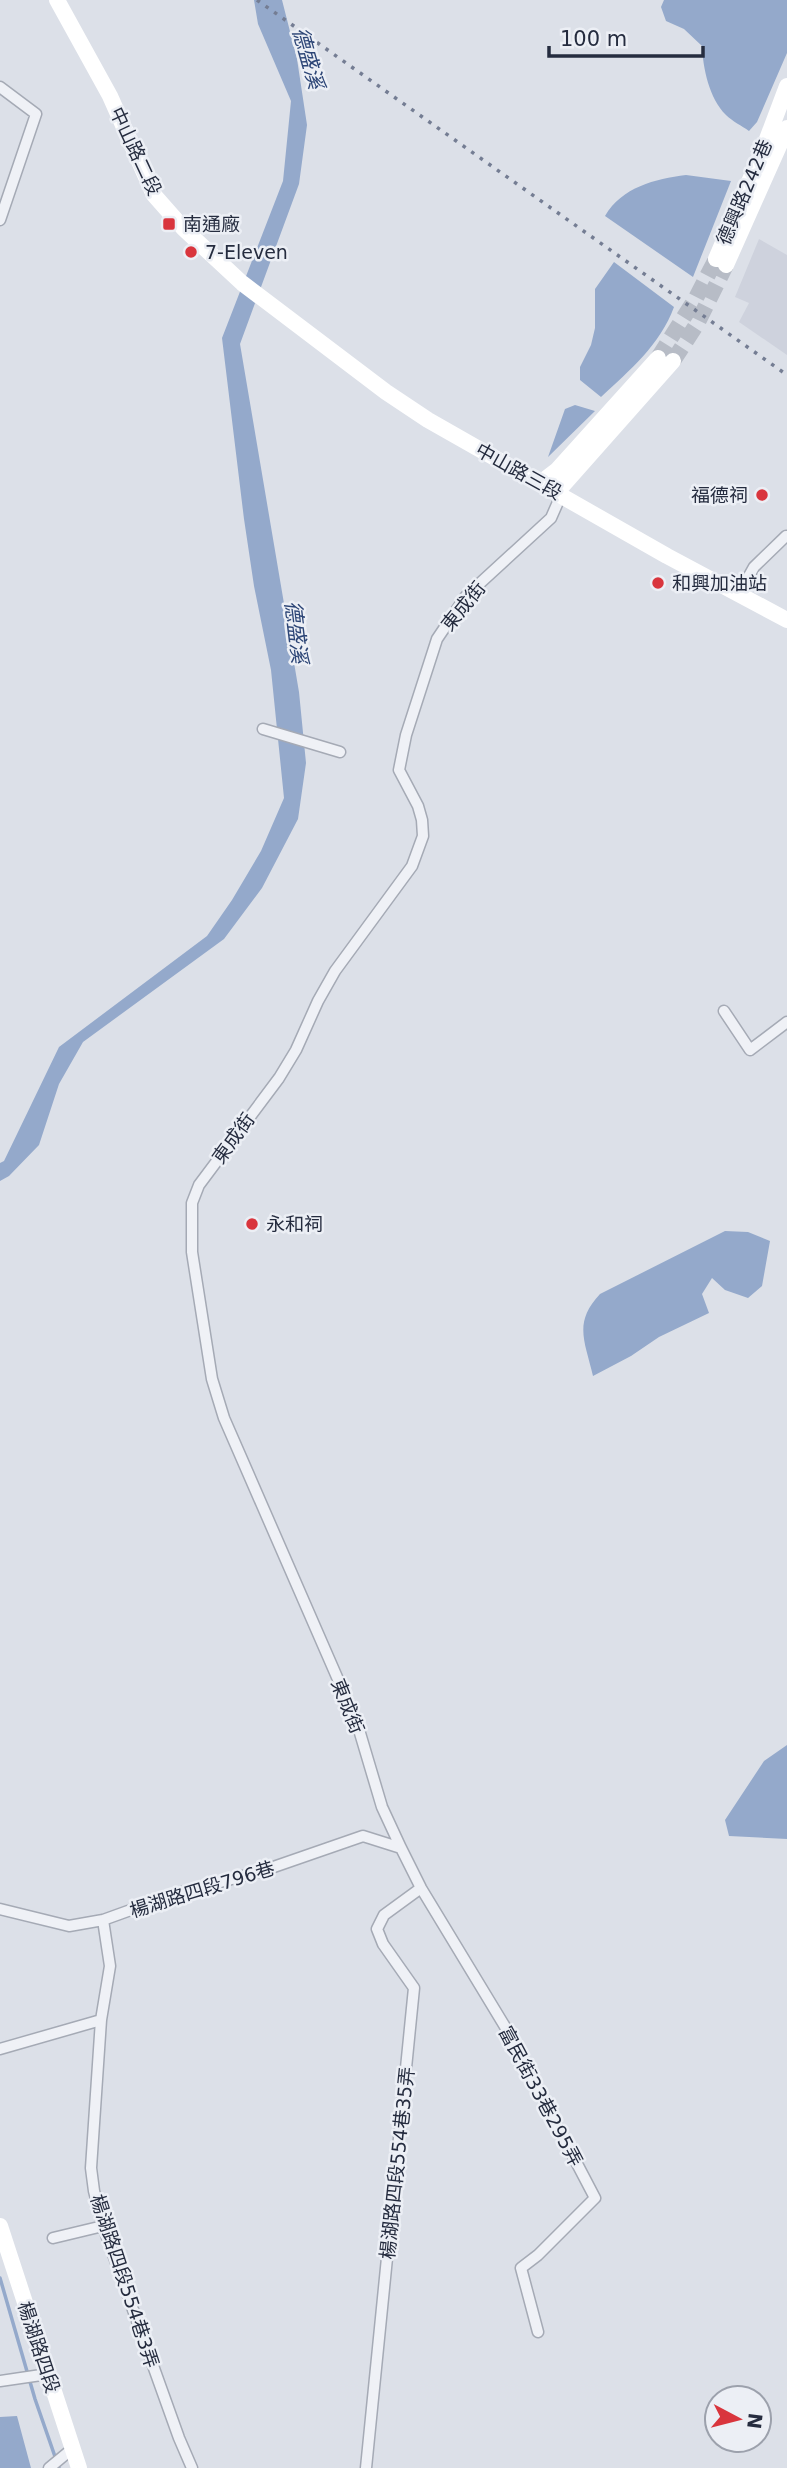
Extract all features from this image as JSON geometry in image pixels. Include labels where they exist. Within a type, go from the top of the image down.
[{"type":"street","name":"中山路二段","points":[[57,0],[110,96],[153,195],[184,229],[265,301]]},
{"type":"street","name":"德興路242巷","points":[[787,86],[721,262],[787,128]]},
{"type":"street","points":[[0,87],[36,114],[0,219]]},
{"type":"street","name":"中山路三段","points":[[265,301],[386,392],[428,420],[667,556],[787,620]]},
{"type":"street","points":[[540,483],[557,470],[666,360],[557,492]]},
{"type":"street","name":"東成街","points":[[401,1849],[382,1807],[357,1723],[220,1405],[212,1379],[192,1252],[192,1203],[199,1185],[279,1078],[335,971],[412,866],[423,836],[422,820],[399,769],[406,735],[437,639],[466,596],[551,518],[558,502],[557,492]]},
{"type":"street","points":[[739,594],[754,567],[786,536]]},
{"type":"street","points":[[268,730],[340,752]]},
{"type":"street","points":[[724,1011],[750,1050],[787,1022]]},
{"type":"street","name":"楊湖路四段796巷","points":[[0,1909],[69,1926],[103,1920],[175,1894],[262,1871],[363,1836],[401,1849]]},
{"type":"street","name":"富民街33巷295弄","points":[[401,1849],[421,1888],[507,2030],[595,2198],[521,2269],[538,2332]]},
{"type":"street","name":"楊湖路四段554巷35弄","points":[[366,2468],[414,1988],[383,1944],[377,1929],[384,1915],[421,1888]]},
{"type":"street","name":"楊湖路四段554巷3弄","points":[[103,1920],[110,1966],[101,2020],[90,2168],[103,2226],[192,2468]]},
{"type":"street","points":[[0,2049],[101,2020]]},
{"type":"street","name":"楊湖路四段","points":[[0,2226],[67,2453],[79,2468]]},
{"type":"street","points":[[53,2238],[103,2226]]},
{"type":"street","points":[[0,2381],[42,2375]]},
{"type":"street","points":[[51,2467],[67,2453]]},
{"type":"shaded area","points":[[759,239],[787,255],[787,355],[739,322],[749,303],[735,297]]},
{"type":"water","points":[[254,0],[282,0],[297,59],[307,125],[299,184],[240,344],[299,692],[306,763],[298,819],[262,888],[224,939],[83,1042],[59,1084],[39,1145],[9,1176],[0,1181],[0,1163],[4,1161],[59,1047],[207,936],[261,851],[284,798],[271,670],[244,519],[222,338],[283,181],[291,101],[258,24]]},
{"type":"water","points":[[664,0],[787,0],[787,53],[757,122],[749,131],[720,108],[708,82],[702,46],[684,29],[666,21],[661,7]]},
{"type":"water","points":[[686,175],[731,181],[693,277],[605,216],[620,198],[630,191],[651,182]]},
{"type":"water","points":[[614,262],[674,307],[652,345],[601,397],[580,380],[580,367],[591,345],[595,328],[595,289]]},
{"type":"water","points":[[575,405],[595,411],[548,457],[565,409]]},
{"type":"water","points":[[725,1231],[748,1232],[770,1241],[762,1286],[748,1298],[725,1290],[712,1278],[702,1294],[709,1313],[659,1337],[631,1356],[593,1376],[583,1333],[586,1314],[600,1294]]},
{"type":"water","points":[[787,1745],[787,1839],[729,1836],[725,1820],[764,1761]]},
{"type":"water","points":[[17,2416],[31,2468],[0,2468],[0,2417]]},
{"type":"waterway","points":[[0,2278],[35,2399],[59,2468]]},
{"type":"tunnel","points":[[658,358],[696,298],[716,259]]},
{"type":"tunnel","points":[[673,361],[697,324],[726,265]]},
{"type":"railway","points":[[257,0],[787,375]]},
{"type":"place","name":"南通廠","points":[[169,224]]},
{"type":"place","name":"7-Eleven","points":[[191,252]]},
{"type":"place","name":"福德祠","points":[[762,495]]},
{"type":"place","name":"和興加油站","points":[[658,583]]},
{"type":"place","name":"永和祠","points":[[252,1224]]},
{"type":"water label","name":"德盛溪","points":[[308,58]]},
{"type":"water label","name":"德盛溪","points":[[296,632]]}]
